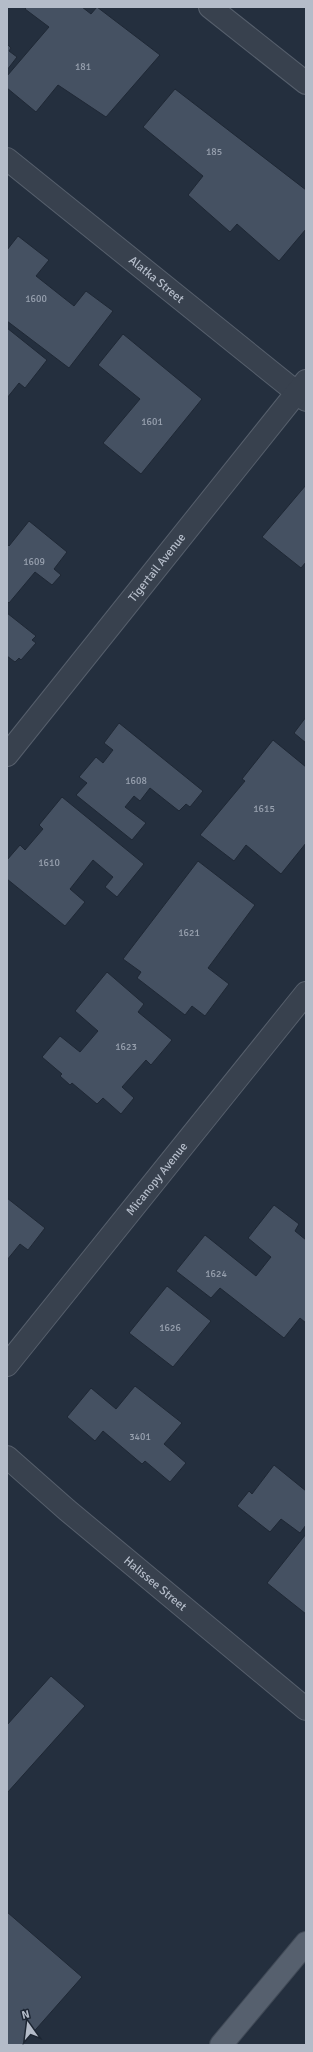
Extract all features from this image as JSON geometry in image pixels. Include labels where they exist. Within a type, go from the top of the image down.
[{"type":"main road","points":[[222,2045],[306,1943]]},
{"type":"street","points":[[210,7],[306,84]]},
{"type":"street","name":"Alatka Street","points":[[7,159],[303,391]]},
{"type":"street","name":"Tigertail Avenue","points":[[7,755],[303,391]]},
{"type":"street","name":"Micanopy Avenue","points":[[7,1365],[306,993]]},
{"type":"street","name":"Halissee Street","points":[[7,1457],[67,1510],[306,1709]]},
{"type":"building","points":[[27,7],[82,7],[91,14],[97,7],[160,55],[106,117],[58,85],[36,112],[7,88],[7,76],[49,27],[25,9]]},
{"type":"building","points":[[7,44],[11,48],[9,51],[17,57],[7,70]]},
{"type":"building","points":[[175,89],[306,190],[306,229],[279,261],[237,224],[230,232],[188,195],[203,176],[143,127]]},
{"type":"building","points":[[18,236],[49,260],[36,276],[74,306],[86,291],[113,311],[69,368],[7,321],[7,250]]},
{"type":"building","points":[[7,328],[47,360],[25,388],[19,383],[7,398]]},
{"type":"building","points":[[123,334],[202,399],[141,474],[103,443],[140,399],[98,365]]},
{"type":"building","points":[[306,485],[306,562],[301,568],[262,537]]},
{"type":"building","points":[[29,521],[67,552],[54,569],[61,575],[52,585],[35,572],[9,603],[7,601],[7,544],[9,546]]},
{"type":"building","points":[[7,613],[36,636],[32,640],[36,643],[21,660],[19,658],[15,662],[7,656]]},
{"type":"building","points":[[306,717],[306,743],[294,733]]},
{"type":"building","points":[[119,723],[203,791],[190,807],[186,804],[179,811],[150,788],[140,801],[134,796],[125,807],[146,823],[132,840],[76,795],[87,783],[79,777],[96,757],[103,763],[113,750],[104,743]]},
{"type":"building","points":[[273,740],[306,767],[306,843],[281,874],[246,845],[234,861],[200,835],[245,781],[242,779]]},
{"type":"building","points":[[62,797],[144,864],[117,897],[105,887],[113,877],[93,860],[70,889],[85,902],[65,926],[7,879],[7,860],[20,845],[25,850],[43,829],[39,825]]},
{"type":"building","points":[[198,861],[255,905],[208,968],[229,984],[205,1016],[192,1006],[185,1015],[137,978],[141,972],[123,959]]},
{"type":"building","points":[[107,972],[144,1004],[138,1012],[172,1040],[151,1065],[146,1060],[122,1087],[134,1098],[121,1114],[103,1098],[97,1104],[72,1083],[70,1085],[60,1076],[62,1074],[42,1057],[60,1036],[80,1052],[98,1031],[75,1011]]},
{"type":"building","points":[[7,1198],[45,1228],[28,1250],[20,1244],[7,1260]]},
{"type":"building","points":[[274,1205],[299,1224],[295,1231],[306,1240],[306,1323],[300,1318],[284,1338],[220,1288],[211,1298],[176,1271],[205,1235],[256,1276],[271,1257],[248,1238]]},
{"type":"building","points":[[167,1286],[211,1321],[173,1367],[129,1333]]},
{"type":"building","points":[[135,1386],[182,1423],[164,1444],[186,1463],[170,1482],[145,1461],[142,1464],[103,1431],[95,1441],[67,1417],[91,1388],[116,1409]]},
{"type":"building","points":[[274,1465],[306,1491],[306,1525],[300,1533],[281,1519],[270,1532],[237,1506],[249,1491],[252,1494]]},
{"type":"building","points":[[306,1534],[306,1614],[267,1583]]},
{"type":"building","points":[[51,1676],[85,1706],[7,1793],[7,1725]]},
{"type":"building","points":[[7,1912],[82,1977],[22,2045],[7,2045]]}]
